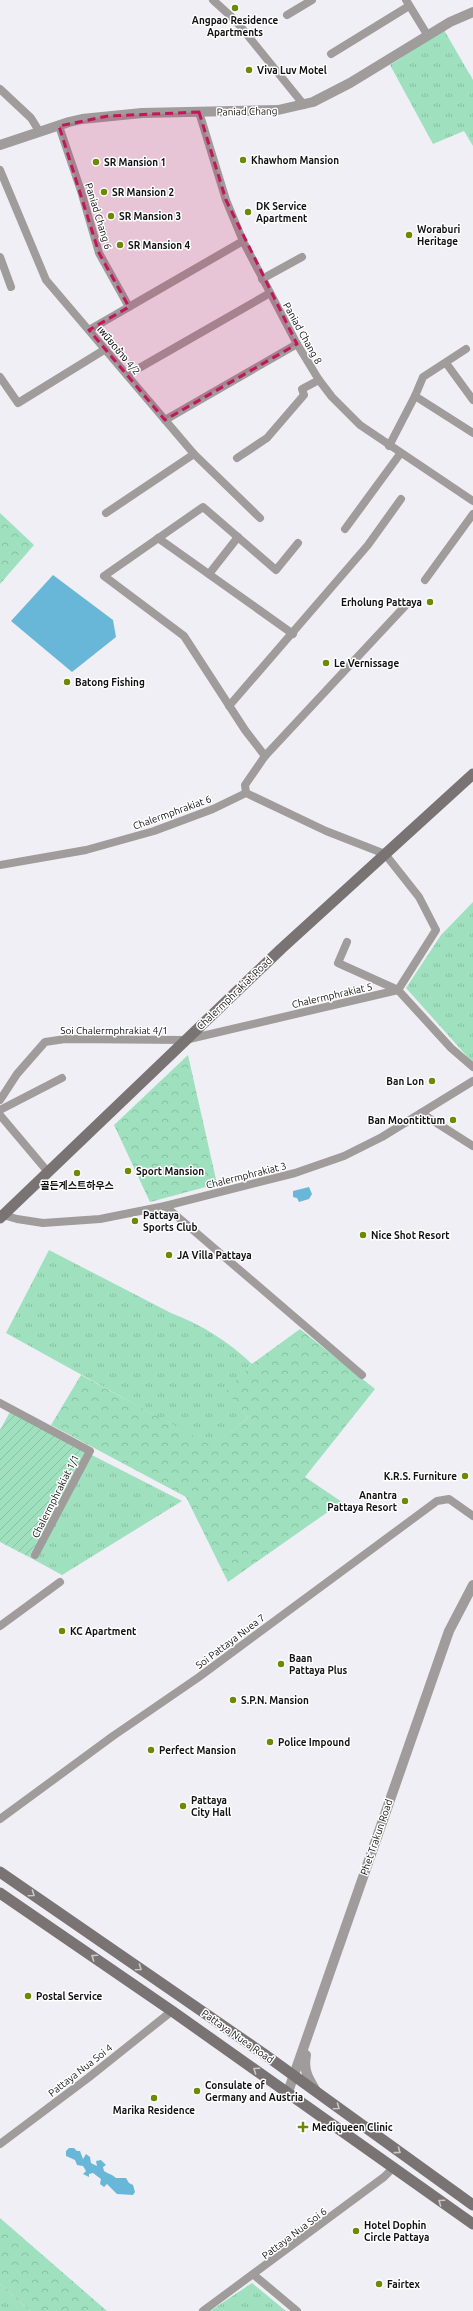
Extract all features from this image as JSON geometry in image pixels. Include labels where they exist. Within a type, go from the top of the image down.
[{"type":"main road","name":"Chalermphrakiat Road","points":[[1,1215],[281,949],[473,774]]},
{"type":"main road","name":"Pattaya Nuea Road","points":[[0,1872],[294,2077],[473,2205]]},
{"type":"main road","name":"Pattaya Nuea Road","points":[[0,1893],[288,2092],[473,2224]]},
{"type":"street","points":[[213,0],[236,21],[304,105]]},
{"type":"street","points":[[287,15],[312,0]]},
{"type":"street","points":[[331,54],[408,3],[428,36]]},
{"type":"street","name":"Paniad Chang","points":[[0,145],[69,122],[108,116],[278,110],[304,105],[350,83],[450,22],[473,12]]},
{"type":"street","points":[[0,90],[31,118],[39,131]]},
{"type":"street","name":"Paniad Chang 8","points":[[199,112],[226,200],[243,241],[297,344],[319,380],[354,420],[400,454],[473,502]]},
{"type":"street","name":"Paniad Chang 6","points":[[59,126],[81,191],[98,253],[129,307]]},
{"type":"street","name":"เพนียดช้าง 4/2","points":[[0,170],[46,280],[194,454],[260,518]]},
{"type":"street","points":[[89,330],[243,241]]},
{"type":"street","points":[[0,257],[11,287]]},
{"type":"street","points":[[262,279],[302,257]]},
{"type":"street","points":[[126,375],[270,293]]},
{"type":"street","points":[[165,420],[297,344]]},
{"type":"street","points":[[390,446],[423,377],[466,349]]},
{"type":"street","points":[[0,377],[18,403],[104,350]]},
{"type":"street","points":[[446,363],[473,400]]},
{"type":"street","points":[[237,458],[268,438],[304,395],[302,389],[319,380]]},
{"type":"street","points":[[415,396],[473,433]]},
{"type":"street","points":[[106,513],[194,454]]},
{"type":"street","points":[[345,529],[400,454]]},
{"type":"street","points":[[229,706],[368,545],[400,500]]},
{"type":"street","points":[[265,756],[229,706],[184,636],[104,576],[203,507],[276,570],[298,544]]},
{"type":"street","points":[[425,580],[473,514]]},
{"type":"street","points":[[208,574],[238,537]]},
{"type":"street","points":[[158,538],[292,634]]},
{"type":"street","points":[[406,605],[265,756],[245,785],[246,793],[326,831],[385,854],[419,897],[436,930],[398,990],[451,1048],[473,1067]]},
{"type":"street","name":"Chalermphrakiat 6","points":[[0,865],[86,850],[154,831],[213,809],[246,793]]},
{"type":"street","name":"Chalermphrakiat 5","points":[[347,942],[338,963],[398,990]]},
{"type":"street","name":"Chalermphrakiat 5","points":[[185,1040],[398,990]]},
{"type":"street","name":"Soi Chalermphrakiat 4/1","points":[[0,1100],[17,1074],[45,1042],[65,1039],[185,1040]]},
{"type":"street","points":[[0,1110],[62,1078]]},
{"type":"street","name":"Chalermphrakiat 3","points":[[1,1215],[17,1219],[66,1223],[100,1219],[165,1206],[295,1173],[344,1156],[421,1113],[473,1081]]},
{"type":"street","points":[[421,1113],[473,1146]]},
{"type":"street","points":[[0,1115],[48,1172]]},
{"type":"street","points":[[165,1206],[362,1374]]},
{"type":"street","name":"Chalermphrakiat 1/1","points":[[0,1403],[90,1450],[35,1555]]},
{"type":"street","name":"Soi Pattaya Nuea 7","points":[[0,1819],[113,1736],[199,1677],[437,1501],[449,1499],[473,1516]]},
{"type":"street","points":[[0,1626],[60,1582]]},
{"type":"street","name":"Phet Trakun Road","points":[[288,2092],[449,1631],[473,1585]]},
{"type":"street","name":"Pattaya Nua Soi 4","points":[[0,2144],[88,2078],[172,2011]]},
{"type":"street","points":[[312,2025],[304,2066],[307,2076],[317,2094]]},
{"type":"street","name":"Pattaya Nua Soi 6","points":[[203,2311],[254,2275],[394,2168]]},
{"type":"street","points":[[254,2275],[297,2311]]},
{"type":"highlighted area","points":[[199,112],[226,200],[297,344],[165,420],[89,330],[129,307],[99,253],[59,126],[108,116]]},
{"type":"green space","points":[[444,30],[473,80],[473,146],[464,131],[433,144],[390,65]]},
{"type":"green space","points":[[0,513],[34,545],[0,584]]},
{"type":"green space","points":[[473,902],[473,1063],[406,988],[441,935]]},
{"type":"green space","points":[[188,1055],[217,1184],[150,1202],[114,1125]]},
{"type":"green space","points":[[49,1250],[171,1313],[204,1328],[234,1348],[252,1364],[227,1391],[248,1418],[212,1447],[6,1333]]},
{"type":"green space","points":[[300,1329],[375,1389],[305,1477],[342,1502],[228,1582],[186,1497],[51,1425],[81,1375],[212,1446],[248,1418],[226,1391],[252,1364]]},
{"type":"green space","points":[[10,1412],[84,1451],[29,1557],[0,1542],[0,1430]]},
{"type":"green space","points":[[84,1451],[182,1501],[62,1575],[29,1557]]},
{"type":"green space","points":[[0,2218],[107,2311],[30,2311],[0,2284]]},
{"type":"green space","points":[[252,2283],[286,2311],[210,2311]]},
{"type":"green space","points":[[0,2284],[30,2311],[0,2311]]},
{"type":"water","points":[[53,575],[113,620],[116,637],[72,672],[11,621]]},
{"type":"water","points":[[309,1187],[312,1194],[309,1199],[299,1202],[297,1198],[293,1197],[293,1191]]},
{"type":"water","points":[[69,2148],[74,2148],[77,2151],[80,2151],[83,2159],[86,2154],[90,2157],[91,2163],[97,2166],[96,2161],[101,2160],[106,2165],[103,2167],[104,2171],[116,2178],[126,2178],[129,2183],[133,2185],[135,2192],[133,2195],[117,2194],[107,2184],[104,2187],[100,2184],[101,2179],[93,2173],[89,2174],[89,2177],[83,2174],[86,2171],[83,2166],[77,2165],[75,2160],[66,2156],[66,2151]]},
{"type":"place","name":"Angpao Residence Apartments","points":[[235,8]]},
{"type":"place","name":"Viva Luv Motel","points":[[249,70]]},
{"type":"place","name":"Khawhom Mansion","points":[[243,160]]},
{"type":"place","name":"SR Mansion 1","points":[[96,162]]},
{"type":"place","name":"SR Mansion 2","points":[[104,192]]},
{"type":"place","name":"DK Service Apartment","points":[[248,212]]},
{"type":"place","name":"SR Mansion 3","points":[[111,216]]},
{"type":"place","name":"Woraburi Heritage","points":[[409,235]]},
{"type":"place","name":"SR Mansion 4","points":[[120,245]]},
{"type":"place","name":"Erholung Pattaya","points":[[430,602]]},
{"type":"place","name":"Le Vernissage","points":[[326,663]]},
{"type":"place","name":"Batong Fishing","points":[[67,682]]},
{"type":"place","name":"Ban Lon","points":[[432,1081]]},
{"type":"place","name":"Ban Moontittum","points":[[453,1120]]},
{"type":"place","name":"Sport Mansion","points":[[128,1171]]},
{"type":"place","name":"골든게스트하우스","points":[[77,1173]]},
{"type":"place","name":"Pattaya Sports Club","points":[[135,1221]]},
{"type":"place","name":"Nice Shot Resort","points":[[363,1235]]},
{"type":"place","name":"JA Villa Pattaya","points":[[169,1255]]},
{"type":"place","name":"K.R.S. Furniture","points":[[465,1476]]},
{"type":"place","name":"Anantra Pattaya Resort","points":[[405,1501]]},
{"type":"place","name":"KC Apartment","points":[[62,1631]]},
{"type":"place","name":"Baan Pattaya Plus","points":[[281,1664]]},
{"type":"place","name":"S.P.N. Mansion","points":[[233,1700]]},
{"type":"place","name":"Police Impound","points":[[270,1742]]},
{"type":"place","name":"Perfect Mansion","points":[[151,1750]]},
{"type":"place","name":"Pattaya City Hall","points":[[183,1806]]},
{"type":"place","name":"Postal Service","points":[[28,1996]]},
{"type":"place","name":"Consulate of Germany and Austria","points":[[197,2091]]},
{"type":"place","name":"Marika Residence","points":[[154,2098]]},
{"type":"place","name":"Mediqueen Clinic","points":[[303,2127]]},
{"type":"place","name":"Hotel Dophin Circle Pattaya","points":[[356,2231]]},
{"type":"place","name":"Fairtex","points":[[379,2284]]}]
